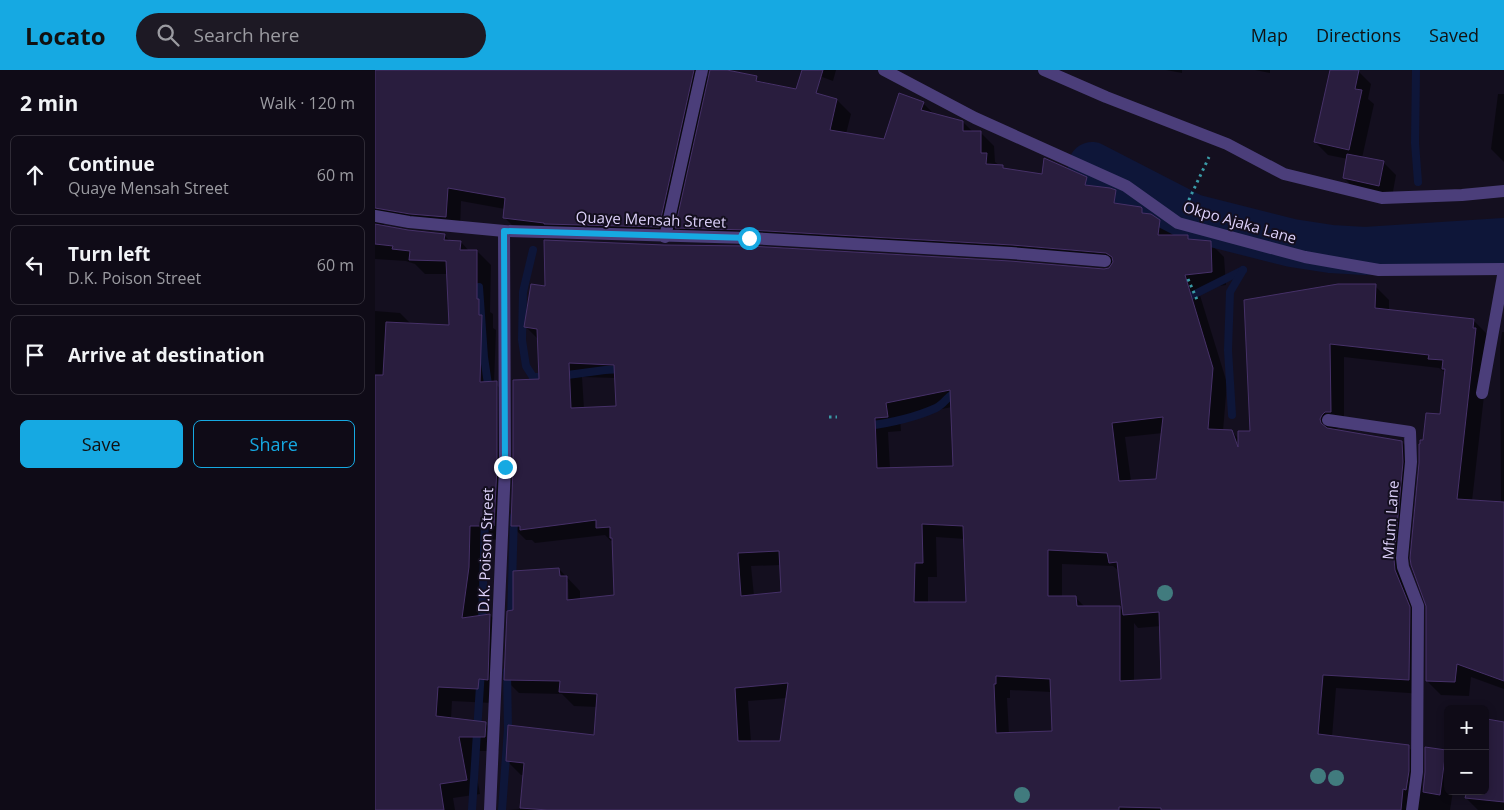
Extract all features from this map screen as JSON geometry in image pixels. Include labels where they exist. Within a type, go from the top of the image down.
[{"type":"street","points":[[665,237],[702,70]]},
{"type":"street","name":"Okpo Ajaka Lane","points":[[884,70],[975,118],[1126,186],[1178,223],[1305,257],[1379,270],[1504,270]]},
{"type":"street","points":[[1044,70],[1106,98],[1227,144],[1284,174],[1382,198],[1463,195],[1504,190]]},
{"type":"street","name":"Quaye Mensah Street","points":[[375,216],[409,222],[504,231],[749,238],[1011,253],[1105,261]]},
{"type":"street","name":"D.K. Poison Street","points":[[490,810],[505,467],[504,231]]},
{"type":"street","points":[[1482,393],[1504,270]]},
{"type":"street","name":"Mfum Lane","points":[[1328,420],[1411,432],[1411,462],[1402,558],[1403,567],[1418,606],[1417,772],[1412,810]]},
{"type":"path","points":[[1182,213],[1210,157]]},
{"type":"path","points":[[1188,279],[1198,302]]},
{"type":"path","points":[[829,417],[837,417]]},
{"type":"building","points":[[375,70],[694,70],[659,227],[544,224],[503,218],[505,198],[448,188],[446,217],[410,214],[375,208]]},
{"type":"building","points":[[710,70],[727,70],[757,76],[756,81],[796,89],[802,70],[823,70],[816,93],[837,99],[830,130],[884,139],[899,93],[924,102],[921,110],[963,121],[963,131],[981,131],[981,153],[987,153],[986,164],[1003,165],[1003,168],[1042,174],[1044,158],[1087,177],[1085,185],[1116,190],[1114,203],[1141,207],[1142,213],[1151,214],[1160,220],[1158,235],[1188,235],[1188,239],[1211,241],[1212,272],[1185,275],[1213,368],[1208,429],[1232,430],[1238,447],[1238,431],[1250,431],[1244,300],[1338,284],[1376,284],[1375,308],[1474,319],[1473,328],[1476,328],[1457,499],[1504,502],[1504,681],[1457,664],[1455,682],[1426,681],[1426,606],[1410,558],[1419,444],[1420,440],[1423,440],[1426,413],[1440,414],[1445,369],[1442,369],[1443,360],[1428,359],[1429,355],[1330,344],[1331,412],[1325,412],[1322,415],[1321,423],[1327,428],[1402,441],[1403,462],[1394,559],[1395,570],[1410,607],[1409,680],[1323,675],[1318,734],[1409,745],[1409,771],[1406,790],[1403,789],[1401,810],[1161,810],[1161,808],[1119,807],[1119,810],[548,810],[520,808],[524,763],[506,761],[508,725],[594,735],[597,694],[559,692],[560,681],[504,680],[507,611],[513,610],[513,571],[559,568],[560,576],[567,576],[567,600],[614,595],[610,527],[596,528],[596,520],[520,530],[520,526],[511,526],[513,380],[539,379],[537,329],[524,327],[531,284],[545,286],[544,240],[749,246],[1010,261],[1104,269],[1109,268],[1113,262],[1112,257],[1106,253],[1012,245],[749,230],[675,228]],"holes":[[[569,363],[614,365],[616,406],[571,408]],[[950,390],[953,466],[877,468],[875,418],[888,417],[886,403]],[[1163,417],[1156,479],[1119,481],[1112,423]],[[922,524],[963,526],[966,602],[914,602],[915,563],[923,563]],[[1048,550],[1107,553],[1109,563],[1117,562],[1123,615],[1159,612],[1161,679],[1120,681],[1120,606],[1077,606],[1076,596],[1048,596]],[[779,551],[781,592],[741,596],[738,553]],[[996,676],[1050,679],[1052,731],[996,733],[994,684],[996,684]],[[788,683],[780,741],[738,741],[735,688]]]},
{"type":"building","points":[[1330,70],[1359,70],[1355,89],[1362,90],[1349,150],[1314,142]]},
{"type":"building","points":[[1347,154],[1384,161],[1379,186],[1343,178]]},
{"type":"building","points":[[375,224],[445,234],[444,240],[461,241],[460,250],[477,250],[477,299],[479,299],[479,315],[482,315],[480,382],[497,381],[497,467],[494,526],[470,526],[469,567],[462,618],[490,614],[488,680],[479,679],[478,689],[438,687],[436,716],[486,722],[485,737],[459,737],[467,780],[440,784],[444,810],[375,810],[375,375],[383,375],[386,322],[449,325],[446,261],[409,260],[410,251],[392,249],[393,246],[375,244]]},
{"type":"building","points":[[1489,719],[1504,722],[1504,802],[1465,798],[1466,795],[1489,795]]},
{"type":"building","points":[[1425,747],[1444,750],[1440,795],[1423,792]]},
{"type":"waterway","points":[[1416,70],[1415,143],[1418,182]]},
{"type":"waterway","points":[[1092,166],[1193,218],[1292,243],[1331,249],[1365,251],[1504,242]]},
{"type":"waterway","points":[[533,250],[523,292],[522,340],[526,366],[533,377],[533,382]]},
{"type":"waterway","points":[[1183,300],[1243,270]]},
{"type":"waterway","points":[[1232,415],[1228,350],[1230,292],[1243,270]]},
{"type":"waterway","points":[[479,287],[484,357],[489,391]]},
{"type":"waterway","points":[[560,376],[623,369]]},
{"type":"waterway","points":[[533,377],[549,377]]},
{"type":"waterway","points":[[866,426],[902,420],[928,412],[958,392]]},
{"type":"waterway","points":[[511,620],[514,516]]},
{"type":"waterway","points":[[482,624],[485,518]]},
{"type":"waterway","points":[[472,810],[481,670]]},
{"type":"waterway","points":[[502,810],[508,729],[507,671]]},
{"type":"route","points":[[505,467],[504,231],[749,238]]}]
